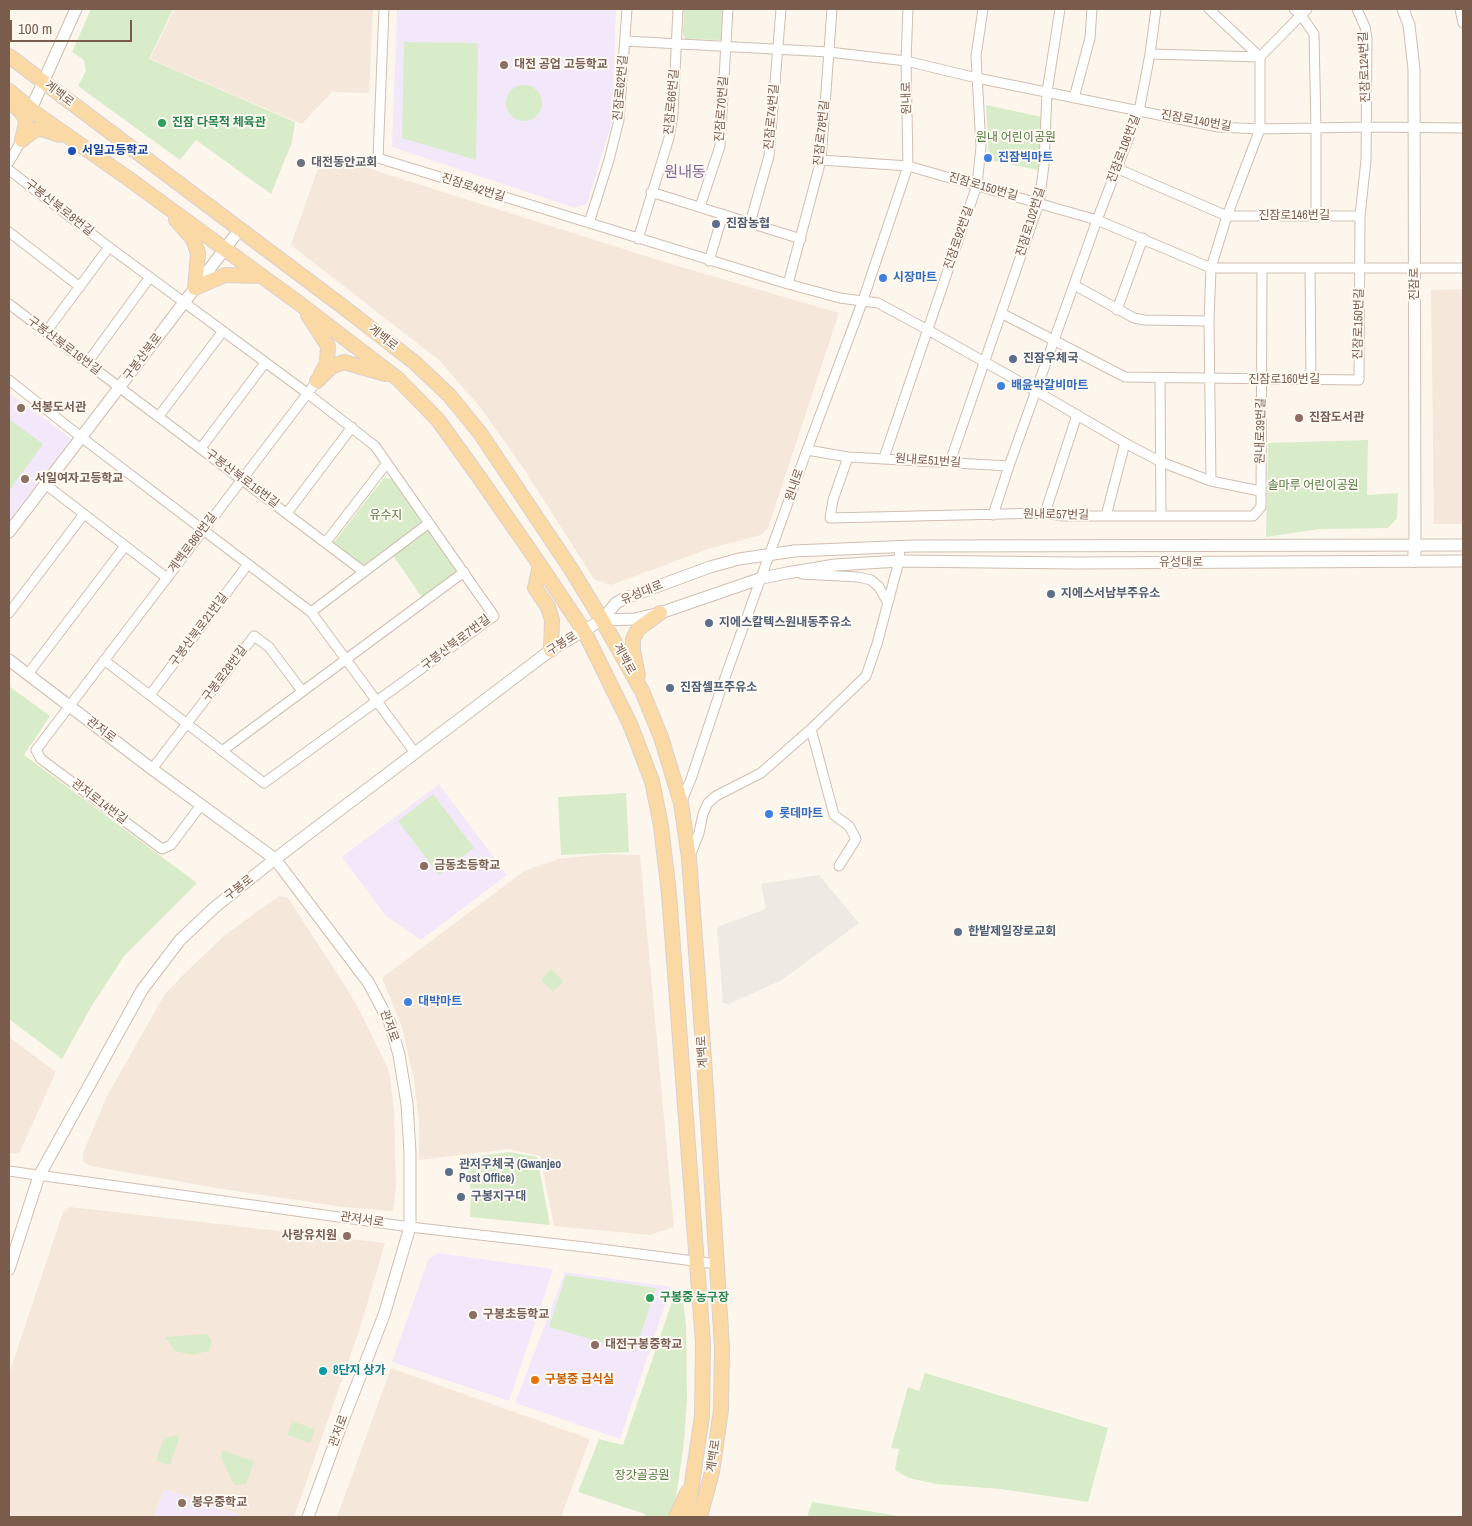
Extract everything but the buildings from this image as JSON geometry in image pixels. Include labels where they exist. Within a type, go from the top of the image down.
[{"type":"main road","name":"계백로","points":[[9,56],[414,362],[449,396],[485,440],[602,620],[642,690],[661,737],[681,803],[688,858],[704,1059],[722,1347],[721,1410],[712,1472],[700,1517]]},
{"type":"main road","name":"계백로","points":[[9,91],[31,109],[304,307],[398,379],[438,420],[540,565],[584,631],[630,724],[652,781],[662,826],[670,904],[703,1343],[702,1407],[687,1517]]},
{"type":"main road","points":[[9,99],[24,115],[26,123],[22,140]]},
{"type":"main road","points":[[22,140],[35,130],[42,129],[75,141]]},
{"type":"main road","points":[[167,206],[179,225],[193,239],[198,253],[195,288],[225,275],[262,276]]},
{"type":"main road","points":[[304,307],[328,346],[326,363],[317,381]]},
{"type":"main road","points":[[317,381],[331,367],[344,362],[369,368],[398,379]]},
{"type":"main road","name":"진잠로","points":[[1414,546],[1414,561]]},
{"type":"main road","points":[[540,565],[535,588],[548,607],[552,620],[551,650]]},
{"type":"main road","points":[[642,690],[633,651],[633,639],[638,629],[660,613]]},
{"type":"main road","points":[[710,1517],[713,1500],[712,1472]]},
{"type":"main road","points":[[676,1517],[693,1481]]},
{"type":"street","points":[[31,109],[76,9]]},
{"type":"street","name":"진잠로42번길","points":[[384,9],[378,158],[788,284],[840,298],[863,300]]},
{"type":"street","name":"진잠로62번길","points":[[589,223],[609,160],[619,120],[627,9]]},
{"type":"street","name":"진잠로66번길","points":[[638,238],[669,138],[678,9]]},
{"type":"street","name":"진잠로70번길","points":[[700,207],[720,146],[728,9]]},
{"type":"street","name":"진잠로74번길","points":[[750,223],[769,156],[781,9]]},
{"type":"street","name":"진잠로78번길","points":[[788,284],[821,160],[832,9]]},
{"type":"street","name":"원내로","points":[[681,803],[807,450],[863,300],[908,166],[906,61],[908,9]]},
{"type":"street","name":"진잠로92번길","points":[[884,458],[978,185],[981,147],[976,56],[983,9]]},
{"type":"street","name":"진잠로102번길","points":[[950,462],[1039,203],[1044,166],[1047,92],[1060,9]]},
{"type":"street","points":[[1074,98],[1090,38],[1092,9]]},
{"type":"street","name":"진잠로106번길","points":[[993,515],[1097,220],[1138,111],[1150,54],[1156,9]]},
{"type":"street","points":[[1209,9],[1260,57]]},
{"type":"street","name":"진잠로124번길","points":[[1357,9],[1365,27],[1367,38],[1367,127]]},
{"type":"street","name":"진잠로","points":[[1403,9],[1409,25],[1414,69],[1414,546]]},
{"type":"street","points":[[1460,9],[1463,23]]},
{"type":"street","points":[[1211,481],[1209,321],[1211,268],[1227,216],[1260,129],[1260,57],[1301,11],[1314,34],[1316,217]]},
{"type":"street","points":[[625,41],[830,52],[906,61]]},
{"type":"street","points":[[1150,54],[1260,57]]},
{"type":"street","name":"진잠로140번길","points":[[906,61],[977,78],[1218,128],[1463,128]]},
{"type":"street","points":[[1360,268],[1360,216],[1366,160],[1367,127]]},
{"type":"street","points":[[9,162],[22,140]]},
{"type":"street","points":[[821,160],[908,166]]},
{"type":"street","name":"진잠로150번길","points":[[908,166],[1097,220],[1211,268],[1463,268]]},
{"type":"street","name":"진잠로146번길","points":[[1116,168],[1227,216],[1360,216]]},
{"type":"street","name":"구봉산북로8번길","points":[[9,170],[184,302]]},
{"type":"street","points":[[651,192],[801,239]]},
{"type":"street","points":[[710,261],[723,214]]},
{"type":"street","name":"구봉산북로","points":[[9,532],[240,229]]},
{"type":"street","points":[[9,232],[80,287]]},
{"type":"street","points":[[1117,310],[1143,238]]},
{"type":"street","points":[[46,332],[109,247]]},
{"type":"street","name":"원내로39번길","points":[[1260,491],[1262,268]]},
{"type":"street","points":[[1310,268],[1311,380]]},
{"type":"street","name":"진잠로150번길","points":[[1359,380],[1360,268]]},
{"type":"street","points":[[87,363],[150,277]]},
{"type":"street","points":[[1074,286],[1134,318],[1144,320],[1209,321]]},
{"type":"street","points":[[863,300],[878,304],[928,330],[1125,444],[1161,462],[1211,481],[1260,491]]},
{"type":"street","name":"구봉산북로7번길","points":[[184,302],[375,446],[494,616],[377,702]]},
{"type":"street","name":"구봉산북로16번길","points":[[9,304],[119,388]]},
{"type":"street","points":[[1000,313],[1054,340]]},
{"type":"street","points":[[159,416],[223,331]]},
{"type":"street","name":"진잠로160번길","points":[[1054,340],[1124,377],[1160,379],[1359,380]]},
{"type":"street","points":[[201,448],[265,363]]},
{"type":"street","points":[[1160,379],[1161,516]]},
{"type":"street","points":[[9,380],[311,612],[415,753]]},
{"type":"street","name":"계백로860번길","points":[[69,706],[317,381]]},
{"type":"street","name":"구봉산북로15번길","points":[[119,388],[242,478],[364,572]]},
{"type":"street","points":[[1044,513],[1077,415]]},
{"type":"street","points":[[287,512],[352,427]]},
{"type":"street","points":[[1106,516],[1125,444]]},
{"type":"street","name":"원내로51번길","points":[[807,450],[848,457],[1009,466]]},
{"type":"street","name":"원내로57번길","points":[[848,457],[833,500],[830,518],[1044,513],[1063,516],[1253,516],[1261,507],[1260,491]]},
{"type":"street","points":[[326,542],[387,463]]},
{"type":"street","points":[[45,484],[166,578]]},
{"type":"street","points":[[9,613],[84,514]]},
{"type":"street","points":[[311,612],[429,523]]},
{"type":"street","name":"유성대로","points":[[602,620],[623,599],[710,567],[770,554],[794,551],[900,546],[1463,545]]},
{"type":"street","points":[[28,674],[125,546]]},
{"type":"street","points":[[688,858],[699,833],[702,814],[708,803],[716,796],[762,772],[811,729],[866,676],[877,644],[899,561],[900,546]]},
{"type":"street","name":"유성대로","points":[[602,620],[635,619],[660,613],[762,578],[787,572],[835,565],[899,561],[1076,564],[1463,561]]},
{"type":"street","name":"구봉산북로21번길","points":[[150,695],[248,564]]},
{"type":"street","points":[[222,751],[464,572]]},
{"type":"street","points":[[787,572],[858,577],[871,580],[879,588],[888,603]]},
{"type":"street","name":"구봉로","points":[[9,1269],[39,1176],[142,990],[180,940],[216,907],[275,859],[551,650],[602,620]]},
{"type":"street","name":"구봉로28번길","points":[[152,769],[254,636],[269,647],[302,692]]},
{"type":"street","name":"관저로","points":[[9,660],[152,769],[275,859],[368,982],[390,1023],[399,1055],[408,1104],[410,1227],[384,1315],[308,1517]]},
{"type":"street","points":[[104,660],[264,783],[377,702]]},
{"type":"street","name":"관저로14번길","points":[[69,706],[36,750],[41,759],[162,849],[171,845],[201,805]]},
{"type":"street","points":[[811,729],[834,815],[849,826],[856,839],[839,866]]},
{"type":"street","name":"관저서로","points":[[9,1171],[410,1227],[717,1264]]},
{"type":"shaded area","points":[[174,9],[373,9],[369,93],[332,92],[302,124],[150,59]]},
{"type":"shaded area","name":"대전 공업 고등학교","points":[[397,9],[616,9],[612,122],[587,204],[575,208],[392,147]]},
{"type":"shaded area","points":[[323,154],[674,265],[839,313],[768,528],[761,535],[708,549],[611,585],[594,579],[524,469],[480,407],[440,361],[291,245]]},
{"type":"shaded area","points":[[1463,289],[1463,524],[1434,524],[1431,290]]},
{"type":"shaded area","name":"서일여자고등학교","points":[[9,393],[72,439],[9,520]]},
{"type":"shaded area","name":"금동초등학교","points":[[439,784],[507,875],[421,940],[386,916],[342,857]]},
{"type":"shaded area","points":[[605,854],[640,855],[674,1227],[650,1235],[554,1226],[540,1156],[509,1149],[419,1160],[419,1123],[414,1080],[402,1027],[382,978],[524,871],[558,859]]},
{"type":"shaded area","points":[[819,875],[859,923],[782,980],[729,1004],[723,1003],[717,927],[766,909],[761,884]]},
{"type":"shaded area","points":[[279,896],[288,898],[342,981],[360,1011],[389,1071],[394,1109],[396,1185],[393,1211],[343,1207],[217,1188],[90,1166],[83,1162],[83,1153],[107,1096],[165,994],[225,935]]},
{"type":"shaded area","points":[[9,1037],[56,1072],[19,1154],[9,1153]]},
{"type":"shaded area","points":[[70,1207],[385,1243],[361,1325],[294,1517],[246,1517],[164,1489],[154,1517],[9,1517],[9,1374],[63,1212]]},
{"type":"shaded area","name":"구봉초등학교","points":[[438,1253],[553,1269],[509,1401],[392,1362],[428,1260]]},
{"type":"shaded area","name":"대전구봉중학교","points":[[565,1272],[671,1287],[620,1439],[515,1403]]},
{"type":"shaded area","points":[[391,1368],[590,1439],[561,1517],[337,1517]]},
{"type":"shaded area","name":"봉우중학교","points":[[164,1489],[246,1517],[154,1517]]},
{"type":"green space","points":[[91,9],[173,9],[149,59],[295,122],[292,142],[271,194],[196,140],[180,160],[78,86],[86,71],[84,60],[72,52]]},
{"type":"green space","points":[[684,9],[723,9],[721,40],[685,39],[683,33]]},
{"type":"green space","points":[[404,42],[478,43],[476,160],[402,138]]},
{"type":"green space","points":[[524,85],[531,86],[537,90],[541,96],[541,110],[537,116],[531,120],[524,121],[517,120],[511,116],[507,110],[506,103],[507,96],[511,90],[517,86]]},
{"type":"green space","name":"원내 어린이공원","points":[[986,105],[1042,117],[1043,171],[989,160]]},
{"type":"green space","points":[[9,419],[43,444],[9,491]]},
{"type":"green space","name":"솔마루 어린이공원","points":[[1368,440],[1367,495],[1398,493],[1397,518],[1388,528],[1319,529],[1266,537],[1268,443]]},
{"type":"green space","name":"유수지","points":[[384,478],[392,479],[421,520],[420,525],[361,567],[334,542]]},
{"type":"green space","points":[[427,527],[460,570],[423,599],[392,554]]},
{"type":"green space","points":[[9,686],[50,716],[24,755],[197,883],[124,956],[91,1007],[62,1059],[9,1019]]},
{"type":"green space","points":[[626,793],[629,852],[561,855],[558,797]]},
{"type":"green space","points":[[433,794],[474,848],[439,875],[398,821]]},
{"type":"green space","points":[[551,969],[563,981],[553,992],[541,980]]},
{"type":"green space","points":[[509,1152],[537,1157],[550,1225],[470,1217],[471,1192],[466,1158]]},
{"type":"green space","points":[[566,1275],[656,1288],[635,1352],[549,1327]]},
{"type":"green space","name":"장갓골공원","points":[[675,1293],[682,1293],[686,1325],[687,1399],[684,1442],[675,1504],[670,1517],[644,1517],[645,1514],[578,1492],[599,1439],[623,1445]]},
{"type":"green space","points":[[207,1334],[212,1341],[209,1351],[191,1355],[175,1351],[165,1337]]},
{"type":"green space","points":[[925,1373],[1108,1428],[1088,1502],[1001,1489],[936,1484],[909,1478],[895,1470],[899,1449],[891,1448],[908,1387],[919,1391]]},
{"type":"green space","points":[[292,1421],[315,1429],[310,1443],[287,1435]]},
{"type":"green space","points":[[180,1435],[170,1465],[156,1461],[164,1438]]},
{"type":"green space","points":[[221,1450],[254,1461],[246,1484],[234,1485],[222,1460]]},
{"type":"green space","points":[[812,1502],[905,1517],[807,1517]]},
{"type":"place","name":"대전 공업 고등학교","points":[[504,65]]},
{"type":"place","name":"진잠 다목적 체육관","points":[[162,123]]},
{"type":"place","name":"서일고등학교","points":[[72,151]]},
{"type":"place","name":"진잠빅마트","points":[[988,158]]},
{"type":"place","name":"대전동안교회","points":[[301,163]]},
{"type":"place","name":"진잠농협","points":[[716,224]]},
{"type":"place","name":"시장마트","points":[[883,278]]},
{"type":"place","name":"진잠우체국","points":[[1013,359]]},
{"type":"place","name":"배윤박갈비마트","points":[[1001,386]]},
{"type":"place","name":"석봉도서관","points":[[21,408]]},
{"type":"place","name":"진잠도서관","points":[[1299,418]]},
{"type":"place","name":"서일여자고등학교","points":[[25,479]]},
{"type":"place","name":"지에스서남부주유소","points":[[1051,594]]},
{"type":"place","name":"지에스칼텍스원내동주유소","points":[[709,623]]},
{"type":"place","name":"진잠셀프주유소","points":[[670,688]]},
{"type":"place","name":"롯데마트","points":[[769,814]]},
{"type":"place","name":"금동초등학교","points":[[424,866]]},
{"type":"place","name":"한밭제일장로교회","points":[[958,932]]},
{"type":"place","name":"대박마트","points":[[408,1002]]},
{"type":"place","name":"관저우체국 (Gwanjeo Post Office)","points":[[449,1172]]},
{"type":"place","name":"구봉지구대","points":[[461,1197]]},
{"type":"place","name":"사랑유치원","points":[[347,1236]]},
{"type":"place","name":"구봉중 농구장","points":[[650,1298]]},
{"type":"place","name":"구봉초등학교","points":[[473,1315]]},
{"type":"place","name":"대전구봉중학교","points":[[595,1345]]},
{"type":"place","name":"8단지 상가","points":[[323,1371]]},
{"type":"place","name":"구봉중 급식실","points":[[535,1380]]},
{"type":"place","name":"봉우중학교","points":[[182,1503]]},
{"type":"district","name":"원내동","points":[[685,173]]}]
